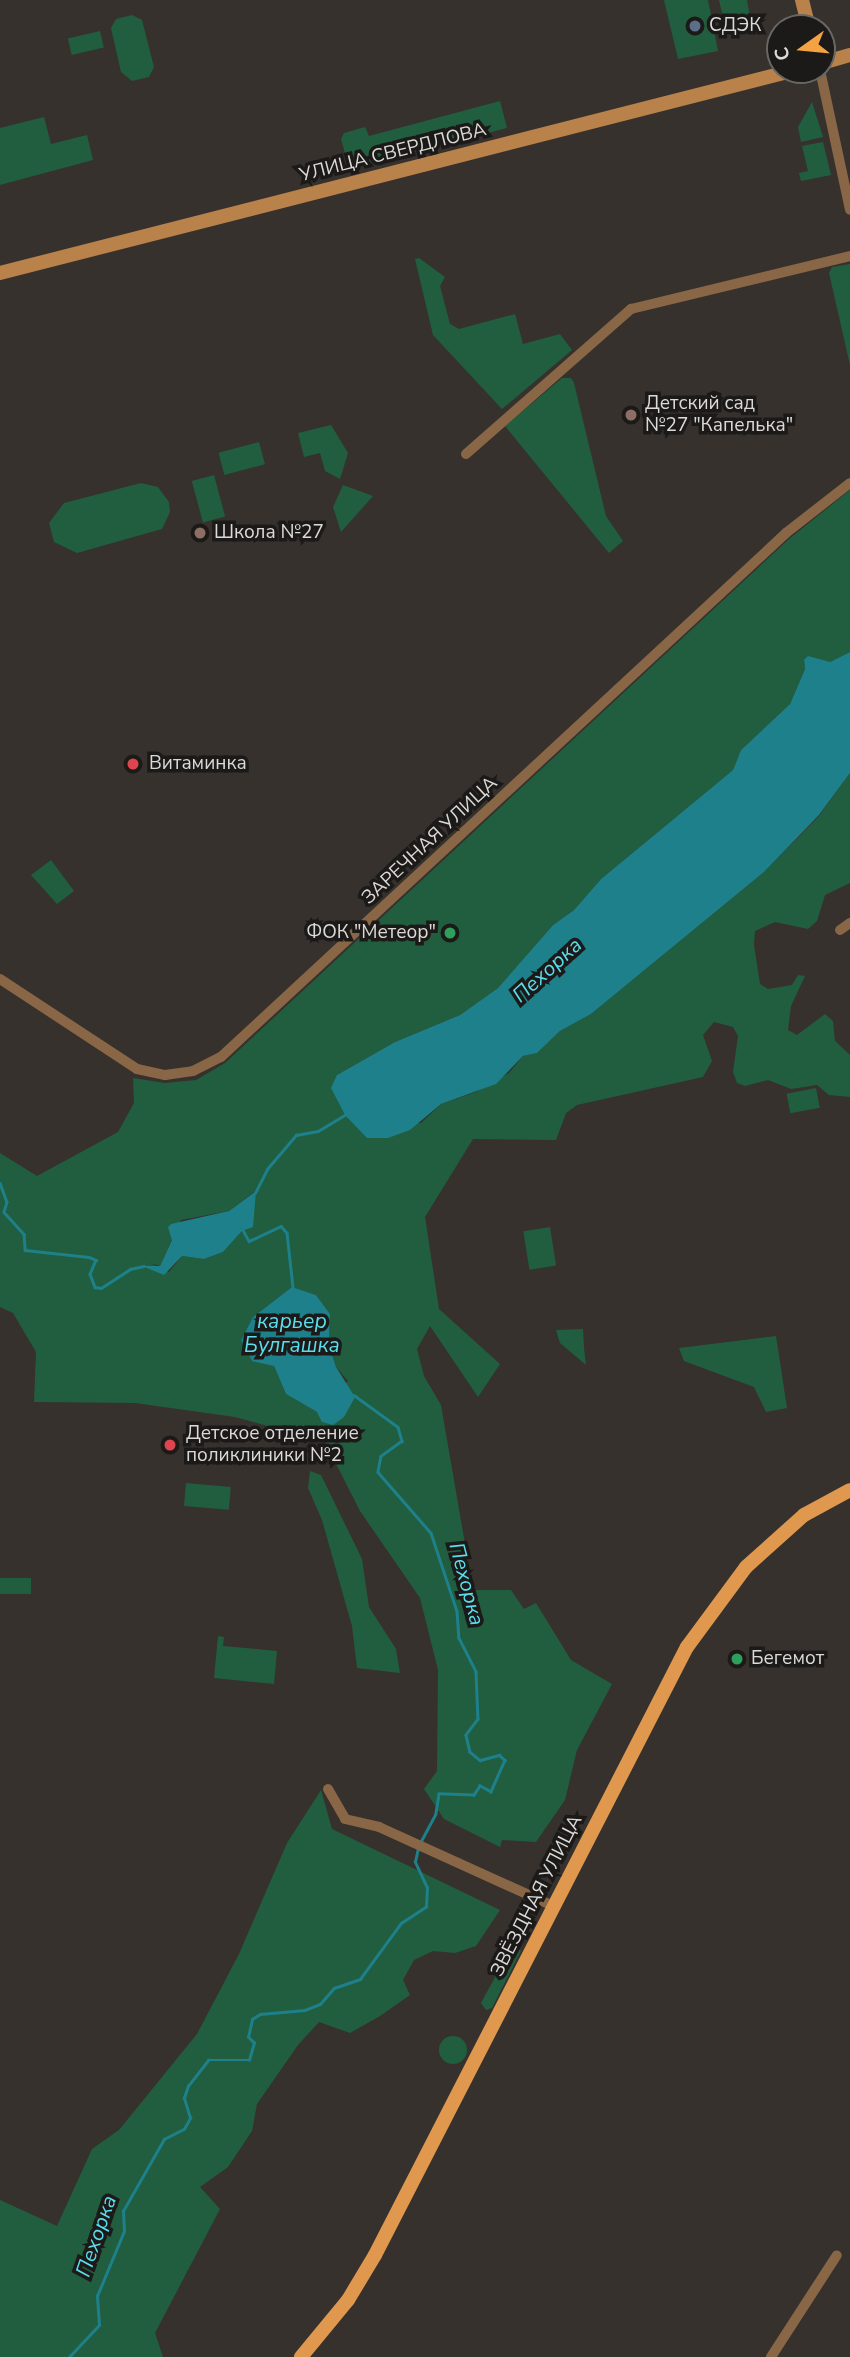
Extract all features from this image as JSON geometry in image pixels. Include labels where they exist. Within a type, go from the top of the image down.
[{"type":"main road","name":"УЛИЦА СВЕРДЛОВА","points":[[0,273],[766,77]]},
{"type":"main road","name":"ЗВЁЗДНАЯ УЛИЦА","points":[[301,2357],[348,2300],[375,2255],[650,1717],[711,1612],[746,1567],[779,1535],[804,1515],[850,1490]]},
{"type":"street","points":[[823,84],[850,210]]},
{"type":"street","points":[[466,454],[631,309],[850,256]]},
{"type":"street","name":"ЗАРЕЧНАЯ УЛИЦА","points":[[0,979],[137,1069],[165,1074],[193,1071],[221,1057],[786,533],[850,482]]},
{"type":"street","points":[[840,930],[850,923]]},
{"type":"street","points":[[328,1789],[345,1819],[403,1838],[553,1906]]},
{"type":"street","points":[[771,2357],[837,2255]]},
{"type":"green space","points":[[664,0],[708,0],[718,51],[678,59]]},
{"type":"green space","points":[[719,0],[747,0],[750,17],[724,22]]},
{"type":"green space","points":[[132,15],[142,20],[154,67],[149,77],[132,81],[121,72],[111,28],[116,19]]},
{"type":"green space","points":[[100,31],[104,48],[72,55],[68,38]]},
{"type":"green space","points":[[500,101],[507,128],[363,165],[347,160],[341,139],[344,133],[365,127],[369,136]]},
{"type":"green space","points":[[812,102],[823,137],[801,142],[798,127]]},
{"type":"green space","points":[[44,117],[51,144],[87,135],[93,160],[0,185],[0,128]]},
{"type":"green space","points":[[823,142],[831,175],[801,181],[799,173],[808,171],[802,146]]},
{"type":"green space","points":[[419,258],[445,277],[440,286],[450,324],[459,329],[515,314],[523,344],[560,334],[572,350],[502,409],[433,335],[415,259]]},
{"type":"green space","points":[[850,264],[850,365],[829,273],[832,267]]},
{"type":"green space","points":[[562,378],[571,378],[574,383],[606,516],[623,541],[609,553],[505,426]]},
{"type":"green space","points":[[331,425],[348,453],[340,479],[325,471],[320,453],[304,457],[298,433]]},
{"type":"green space","points":[[259,442],[265,464],[224,475],[218,453]]},
{"type":"green space","points":[[214,475],[225,517],[203,522],[192,481]]},
{"type":"green space","points":[[141,483],[158,487],[169,502],[170,512],[162,529],[77,553],[54,542],[49,523],[64,503]]},
{"type":"green space","points":[[343,485],[373,496],[341,532],[333,507]]},
{"type":"green space","points":[[850,490],[850,652],[830,662],[804,660],[805,669],[790,704],[741,750],[733,770],[601,879],[574,910],[553,925],[498,988],[460,1015],[395,1042],[337,1075],[345,1115],[421,1123],[441,1104],[476,1092],[509,1073],[523,1056],[537,1053],[560,1031],[591,1014],[764,872],[819,816],[850,773],[850,883],[825,895],[817,921],[808,929],[775,922],[755,931],[754,945],[760,984],[768,989],[792,985],[798,975],[805,976],[791,1006],[788,1030],[797,1035],[825,1014],[833,1021],[835,1041],[850,1055],[850,1097],[829,1095],[817,1085],[791,1089],[768,1080],[745,1086],[737,1083],[733,1072],[738,1036],[733,1027],[714,1022],[703,1035],[712,1061],[703,1077],[577,1105],[566,1113],[556,1140],[473,1139],[425,1217],[439,1309],[500,1364],[478,1397],[430,1326],[417,1349],[424,1376],[441,1405],[473,1590],[511,1590],[524,1609],[536,1603],[571,1660],[612,1684],[577,1750],[565,1800],[536,1842],[502,1840],[500,1847],[444,1819],[424,1789],[437,1771],[438,1670],[420,1598],[360,1511],[325,1442],[235,1417],[135,1403],[34,1402],[36,1352],[13,1313],[0,1307],[0,1153],[37,1176],[118,1132],[134,1103],[133,1078],[165,1083],[196,1080],[225,1063],[789,539]],"holes":[[[255,1191],[242,1231],[223,1252],[204,1259],[182,1256],[169,1272],[150,1263],[160,1266],[181,1220],[229,1211]],[[292,1287],[316,1295],[330,1314],[329,1345],[336,1367],[348,1381],[317,1412],[286,1394],[274,1366],[241,1340],[253,1317]]]},
{"type":"green space","points":[[51,860],[74,891],[57,904],[31,875]]},
{"type":"green space","points":[[816,1088],[820,1108],[790,1113],[787,1094]]},
{"type":"green space","points":[[550,1227],[556,1266],[529,1270],[523,1231]]},
{"type":"green space","points":[[583,1329],[586,1365],[560,1343],[556,1330]]},
{"type":"green space","points":[[776,1336],[787,1408],[766,1412],[754,1387],[684,1361],[679,1348]]},
{"type":"green space","points":[[310,1471],[321,1475],[362,1559],[369,1607],[396,1649],[400,1673],[357,1668],[352,1626],[322,1520],[308,1488]]},
{"type":"green space","points":[[186,1483],[231,1487],[229,1510],[184,1506]]},
{"type":"green space","points":[[0,1578],[31,1578],[31,1594],[0,1594]]},
{"type":"green space","points":[[218,1636],[224,1637],[223,1646],[277,1651],[274,1684],[214,1678]]},
{"type":"green space","points":[[321,1790],[332,1829],[500,1910],[476,1946],[455,1953],[433,1951],[414,1960],[403,1980],[410,1995],[380,2016],[350,2033],[319,2022],[298,2045],[257,2104],[252,2131],[228,2167],[200,2187],[220,2209],[155,2333],[163,2357],[0,2357],[0,2200],[57,2226],[92,2149],[119,2130],[197,2034],[239,1954],[287,1843]]},
{"type":"green space","points":[[513,1944],[521,1951],[492,2008],[486,2010],[481,2003]]},
{"type":"green space","points":[[453,2036],[463,2040],[467,2050],[463,2060],[453,2064],[443,2060],[439,2050],[443,2040]]},
{"type":"water","points":[[850,652],[850,773],[819,815],[764,872],[591,1014],[560,1031],[537,1053],[523,1056],[496,1084],[441,1104],[410,1130],[388,1138],[367,1138],[345,1115],[331,1088],[337,1075],[395,1042],[460,1015],[498,988],[553,925],[574,910],[601,879],[733,770],[741,750],[790,704],[805,669],[804,660],[808,656],[830,662]]},
{"type":"water","points":[[256,1191],[253,1227],[242,1231],[223,1252],[204,1259],[182,1256],[164,1275],[142,1266],[160,1266],[172,1240],[168,1227],[171,1224],[229,1211]]},
{"type":"water","name":"карьер Булгашка","points":[[292,1287],[316,1295],[330,1314],[329,1345],[336,1367],[355,1397],[344,1417],[333,1425],[322,1422],[317,1412],[286,1394],[274,1366],[252,1361],[241,1340],[253,1317]]},
{"type":"waterway","name":"Пехорка","points":[[255,1193],[267,1169],[296,1135],[318,1131],[345,1115]]},
{"type":"waterway","points":[[0,1183],[7,1202],[4,1212],[24,1234],[25,1250],[96,1260],[90,1274],[95,1287],[101,1288],[130,1269],[144,1266]]},
{"type":"waterway","name":"Пехорка","points":[[242,1228],[249,1241],[281,1226],[287,1233],[293,1287]]},
{"type":"waterway","name":"Пехорка","points":[[354,1395],[398,1427],[402,1441],[381,1456],[378,1472],[431,1533],[457,1611],[459,1638],[476,1672],[478,1719],[466,1735],[470,1752],[480,1760],[499,1755],[505,1760],[491,1792],[480,1786],[474,1795],[439,1794],[436,1814],[421,1842]]},
{"type":"waterway","name":"Пехорка","points":[[69,2357],[99,2325],[97,2296],[124,2231],[123,2211],[164,2139],[184,2129],[190,2118],[184,2098],[188,2086],[208,2060],[249,2060],[254,2043],[248,2037],[252,2019],[260,2014],[305,2010],[320,2004],[334,1988],[360,1979],[401,1923],[426,1907],[427,1888],[415,1862],[418,1848]]},
{"type":"place","name":"СДЭК","points":[[695,26]]},
{"type":"place","name":"Детский сад №27 \"Капелька\"","points":[[631,415]]},
{"type":"place","name":"Школа №27","points":[[200,533]]},
{"type":"place","name":"Витаминка","points":[[133,764]]},
{"type":"place","name":"ФОК \"Метеор\"","points":[[450,933]]},
{"type":"place","name":"Детское отделение поликлиники №2","points":[[170,1445]]},
{"type":"place","name":"Бегемот","points":[[737,1659]]}]
